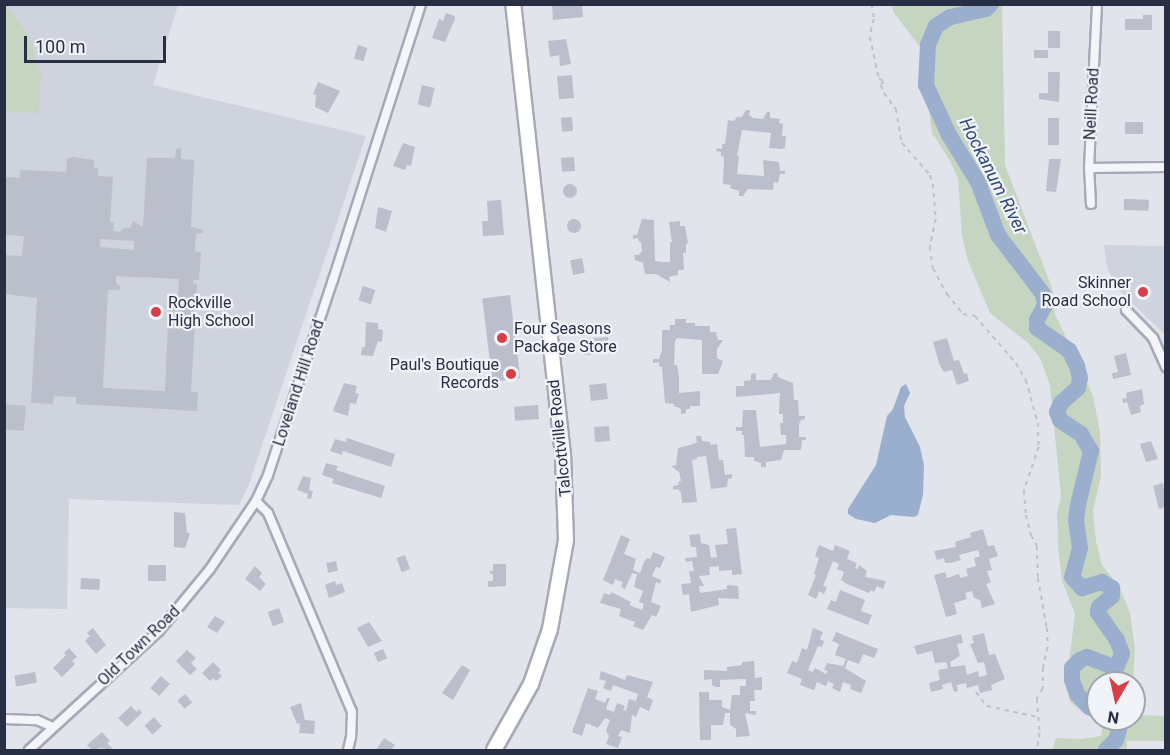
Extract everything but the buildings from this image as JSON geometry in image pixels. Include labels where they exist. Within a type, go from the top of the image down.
[{"type":"main road","name":"Talcottville Road","points":[[494,750],[531,684],[550,629],[566,540],[563,455],[513,4]]},
{"type":"street","name":"Loveland Hill Road","points":[[256,501],[268,475],[422,4]]},
{"type":"street","name":"Neill Road","points":[[1091,204],[1089,168],[1096,4]]},
{"type":"street","points":[[1089,168],[1166,167]]},
{"type":"street","points":[[1126,310],[1153,338],[1166,367]]},
{"type":"street","name":"Old Town Road","points":[[29,750],[159,631],[210,569],[256,501]]},
{"type":"street","points":[[256,501],[268,513],[352,712],[348,750]]},
{"type":"street","points":[[4,719],[37,720],[53,727]]},
{"type":"path","points":[[873,4],[874,19],[870,37],[879,78],[884,82],[881,85],[896,109],[902,143],[930,175],[933,184],[936,219],[930,247],[933,268],[947,294],[963,314],[975,316],[990,335],[1003,345],[1016,363],[1026,380],[1038,423],[1039,447],[1024,491],[1026,514],[1031,535],[1037,546],[1038,578],[1048,647],[1043,668],[1043,689],[1037,699],[1037,750]]},
{"type":"path","points":[[976,692],[987,706],[1038,717]]},
{"type":"shaded area","name":"Rockville High School","points":[[5,5],[178,5],[153,85],[366,136],[248,487],[239,505],[69,499],[67,609],[5,608]]},
{"type":"shaded area","name":"Skinner Road School","points":[[1104,245],[1165,246],[1165,335],[1117,288],[1107,268]]},
{"type":"green space","points":[[5,5],[27,32],[41,73],[39,113],[5,112]]},
{"type":"green space","points":[[892,5],[1002,5],[1005,165],[1052,288],[1055,314],[1093,396],[1100,432],[1101,476],[1093,510],[1096,541],[1102,565],[1120,588],[1130,613],[1135,648],[1134,671],[1086,671],[1086,715],[1070,702],[1066,686],[1075,614],[1062,581],[1058,546],[1057,513],[1061,497],[1050,385],[1040,358],[1028,343],[990,313],[968,261],[962,236],[958,178],[932,133],[920,47],[894,13]]},
{"type":"green space","points":[[1146,715],[1165,716],[1165,741],[1127,741],[1127,750],[1052,750],[1056,738],[1081,739],[1101,736],[1102,731],[1146,731]]},
{"type":"water","points":[[906,384],[910,393],[904,406],[905,417],[920,447],[924,465],[923,495],[918,515],[914,517],[891,515],[875,523],[856,519],[848,514],[848,509],[876,465],[887,416],[893,409],[901,387]]},
{"type":"waterway","name":"Hockanum River","points":[[991,4],[986,9],[950,17],[936,26],[928,45],[926,85],[949,135],[978,182],[998,235],[1043,294],[1045,305],[1037,320],[1037,328],[1069,350],[1077,366],[1080,378],[1078,388],[1061,403],[1057,412],[1060,420],[1081,434],[1091,451],[1078,505],[1076,520],[1080,548],[1072,577],[1082,588],[1102,582],[1112,588],[1112,596],[1099,607],[1098,613],[1117,640],[1122,654],[1116,668],[1087,657],[1072,668],[1072,680],[1077,694],[1086,704]]},
{"type":"waterway","name":"Hockanum River","points":[[1106,750],[1116,740],[1119,731]]},
{"type":"place","name":"Skinner Road School","points":[[1143,292]]},
{"type":"place","name":"Rockville High School","points":[[156,312]]},
{"type":"place","name":"Four Seasons Package Store","points":[[502,338]]},
{"type":"place","name":"Paul's Boutique Records","points":[[511,374]]}]
